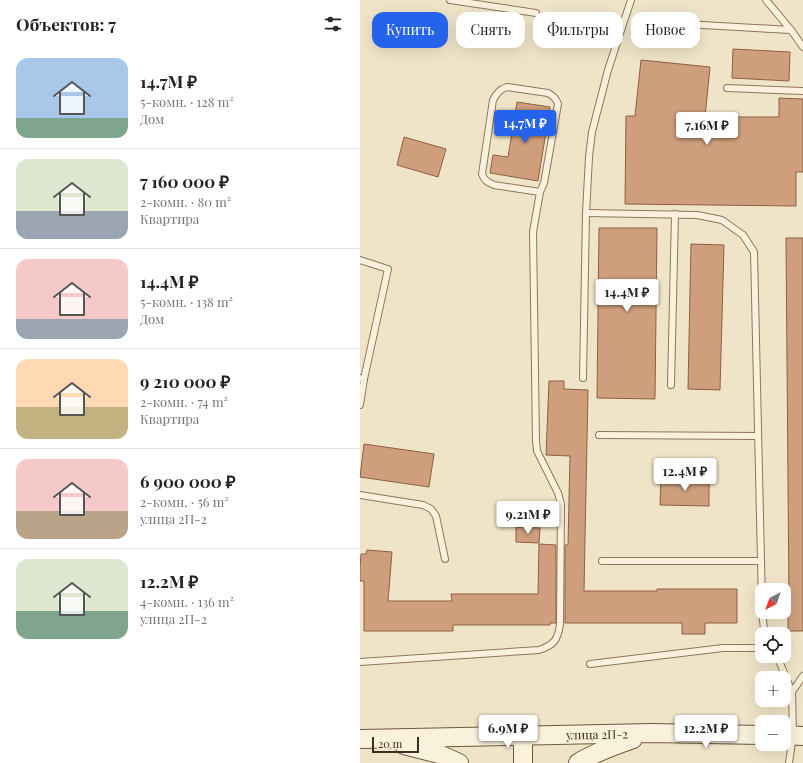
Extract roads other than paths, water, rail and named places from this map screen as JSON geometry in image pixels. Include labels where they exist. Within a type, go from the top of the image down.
[{"type":"main road","name":"улица 2П-2","points":[[360,739],[651,734],[755,735]]},
{"type":"main road","points":[[578,763],[604,749],[651,734]]},
{"type":"main road","points":[[523,736],[523,763]]},
{"type":"main road","points":[[380,739],[439,754],[459,763]]},
{"type":"lane","points":[[450,0],[533,13]]},
{"type":"lane","points":[[583,378],[586,213],[592,132],[608,70],[631,0]]},
{"type":"lane","points":[[766,0],[803,47]]},
{"type":"lane","points":[[700,25],[791,30]]},
{"type":"lane","points":[[360,662],[539,650],[551,645],[556,640],[559,633],[561,504],[558,493],[537,451],[536,440],[533,232],[540,192],[544,183],[558,104],[553,95],[548,93],[507,87],[502,88],[497,92],[493,100],[482,174],[488,183],[494,185],[540,192]]},
{"type":"lane","points":[[727,88],[803,91]]},
{"type":"lane","points":[[586,213],[697,215],[722,220],[743,235],[754,252],[762,583]]},
{"type":"lane","points":[[671,385],[675,214]]},
{"type":"lane","points":[[360,260],[388,269],[362,379],[360,405]]},
{"type":"lane","points":[[599,435],[758,436]]},
{"type":"lane","points":[[360,494],[423,505],[431,509],[436,516],[445,559]]},
{"type":"lane","points":[[602,561],[761,561]]},
{"type":"lane","points":[[590,664],[723,648],[755,648]]},
{"type":"lane","points":[[780,663],[792,692],[793,735],[788,763]]},
{"type":"lane","points":[[792,692],[803,676]]}]
